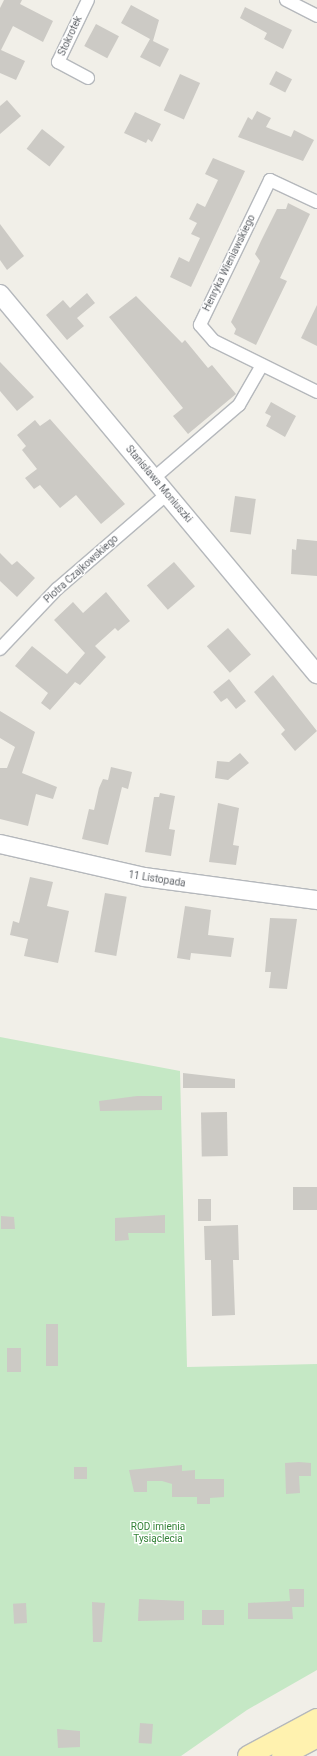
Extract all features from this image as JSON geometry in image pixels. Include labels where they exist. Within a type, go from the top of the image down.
[{"type":"main road","points":[[248,1756],[317,1719]]},
{"type":"main road","points":[[282,1756],[317,1738]]},
{"type":"street","name":"Stokrotek","points":[[88,0],[58,62],[88,78]]},
{"type":"street","points":[[286,0],[317,16]]},
{"type":"street","name":"Henryka Wieniawskiego","points":[[317,202],[270,180],[202,318],[200,325],[207,337],[317,392]]},
{"type":"street","name":"Stanisława Moniuszki","points":[[0,294],[317,674]]},
{"type":"street","points":[[154,478],[239,405],[262,365]]},
{"type":"street","name":"Piotra Czajkowskiego","points":[[1,645],[57,589],[167,494]]},
{"type":"street","name":"11 Listopada","points":[[0,844],[144,877],[317,900]]},
{"type":"green space","name":"ROD imienia Tysiąclecia","points":[[0,1037],[180,1071],[187,1367],[317,1364],[317,1670],[247,1710],[181,1756],[0,1756]]},
{"type":"building","points":[[4,0],[22,0],[20,4],[53,21],[43,42],[13,26],[1,50],[25,61],[16,80],[0,73],[0,8]]},
{"type":"building","points":[[131,5],[159,20],[153,41],[169,49],[160,67],[140,57],[150,39],[121,23]]},
{"type":"building","points":[[245,7],[292,30],[283,49],[264,39],[267,33],[240,18]]},
{"type":"building","points":[[96,24],[119,36],[107,58],[84,46]]},
{"type":"building","points":[[276,71],[292,79],[285,93],[269,84]]},
{"type":"building","points":[[180,74],[200,83],[184,119],[164,111]]},
{"type":"building","points":[[7,100],[21,116],[0,134],[0,106]]},
{"type":"building","points":[[257,111],[271,118],[266,127],[291,137],[294,130],[314,140],[303,161],[238,137],[248,117],[252,120]]},
{"type":"building","points":[[135,112],[161,124],[152,142],[148,139],[146,143],[124,133]]},
{"type":"building","points":[[42,129],[65,147],[49,167],[27,149]]},
{"type":"building","points":[[213,158],[245,171],[191,287],[170,277],[179,257],[189,262],[200,238],[191,234],[197,223],[189,219],[197,203],[205,207],[218,180],[205,174]]},
{"type":"building","points":[[288,203],[310,214],[280,278],[287,281],[256,345],[234,334],[236,329],[231,322],[260,261],[255,254],[261,241],[277,209],[286,209]]},
{"type":"building","points":[[0,224],[24,256],[7,270],[0,260]]},
{"type":"building","points":[[87,293],[95,303],[77,318],[84,326],[67,340],[46,315],[63,300],[70,308]]},
{"type":"building","points":[[136,296],[182,343],[185,340],[208,368],[212,365],[236,394],[188,434],[173,416],[183,408],[109,317]]},
{"type":"building","points":[[317,305],[317,346],[301,338]]},
{"type":"building","points":[[0,362],[34,397],[17,411],[0,391]]},
{"type":"building","points":[[271,402],[296,416],[285,437],[266,426],[271,416],[265,413]]},
{"type":"building","points":[[50,419],[125,504],[101,524],[76,495],[60,508],[40,485],[34,489],[25,478],[37,469],[22,450],[26,446],[17,435],[35,420],[40,426]]},
{"type":"building","points":[[235,496],[256,499],[251,535],[230,532]]},
{"type":"building","points":[[297,539],[317,541],[317,576],[291,574],[292,549],[296,550]]},
{"type":"building","points":[[0,553],[12,565],[17,561],[35,578],[17,597],[0,581]]},
{"type":"building","points":[[174,562],[195,586],[168,610],[147,586]]},
{"type":"building","points":[[106,592],[130,621],[118,631],[115,628],[95,646],[106,657],[80,685],[75,682],[50,710],[41,703],[48,693],[15,666],[32,646],[67,674],[85,653],[54,620],[73,602],[83,613]]},
{"type":"building","points":[[228,628],[251,654],[230,673],[207,646]]},
{"type":"building","points":[[273,675],[317,731],[295,751],[281,734],[285,730],[254,692]]},
{"type":"building","points":[[229,679],[246,701],[236,709],[227,698],[221,702],[213,692]]},
{"type":"building","points":[[0,711],[35,732],[22,773],[57,787],[53,799],[36,794],[28,826],[0,819],[0,768],[7,768],[15,747],[0,738]]},
{"type":"building","points":[[240,753],[249,763],[228,780],[215,778],[217,761],[229,762]]},
{"type":"building","points":[[111,767],[132,772],[128,789],[122,787],[108,845],[82,839],[89,809],[94,810],[99,788],[103,779],[108,780]]},
{"type":"building","points":[[160,793],[175,796],[169,829],[175,830],[171,856],[145,852],[154,797],[159,797]]},
{"type":"building","points":[[218,803],[239,808],[233,845],[239,846],[236,865],[209,862]]},
{"type":"building","points":[[30,877],[53,882],[47,906],[69,911],[58,963],[24,956],[28,939],[10,935],[13,921],[19,923]]},
{"type":"building","points":[[105,893],[127,897],[116,956],[95,952]]},
{"type":"building","points":[[185,906],[211,910],[208,935],[234,938],[231,957],[191,953],[190,960],[177,958]]},
{"type":"building","points":[[270,918],[297,919],[287,989],[269,988],[271,972],[265,972]]},
{"type":"building","points":[[183,1073],[235,1079],[235,1088],[183,1088]]},
{"type":"building","points":[[137,1096],[162,1096],[162,1110],[100,1111],[99,1101]]},
{"type":"building","points":[[201,1112],[227,1112],[228,1156],[202,1156]]},
{"type":"building","points":[[293,1187],[317,1187],[317,1210],[293,1210]]},
{"type":"building","points":[[198,1199],[211,1199],[211,1221],[198,1221]]},
{"type":"building","points":[[165,1215],[165,1233],[128,1233],[129,1240],[115,1241],[115,1218]]},
{"type":"building","points":[[1,1216],[14,1217],[15,1229],[1,1229]]},
{"type":"building","points":[[238,1225],[239,1260],[233,1260],[235,1315],[212,1316],[211,1260],[205,1260],[204,1226]]},
{"type":"building","points":[[46,1324],[58,1324],[58,1366],[46,1366]]},
{"type":"building","points":[[7,1348],[21,1348],[21,1372],[7,1372]]},
{"type":"building","points":[[285,1463],[311,1463],[311,1476],[299,1476],[300,1493],[286,1494]]},
{"type":"building","points":[[182,1465],[182,1471],[195,1470],[195,1479],[224,1479],[224,1497],[210,1498],[210,1504],[197,1504],[197,1497],[172,1497],[172,1484],[162,1481],[147,1481],[147,1492],[134,1492],[129,1470]]},
{"type":"building","points":[[74,1467],[87,1467],[87,1479],[74,1479]]},
{"type":"building","points":[[289,1589],[304,1589],[304,1607],[292,1607],[293,1619],[248,1619],[248,1603],[290,1601]]},
{"type":"building","points":[[139,1599],[184,1601],[184,1620],[138,1621]]},
{"type":"building","points":[[92,1602],[105,1603],[102,1642],[93,1642]]},
{"type":"building","points":[[26,1603],[27,1623],[14,1624],[13,1604]]},
{"type":"building","points":[[202,1610],[224,1610],[224,1625],[202,1625]]},
{"type":"building","points":[[140,1723],[153,1724],[152,1744],[139,1743]]},
{"type":"building","points":[[57,1729],[80,1731],[80,1747],[58,1748]]}]
